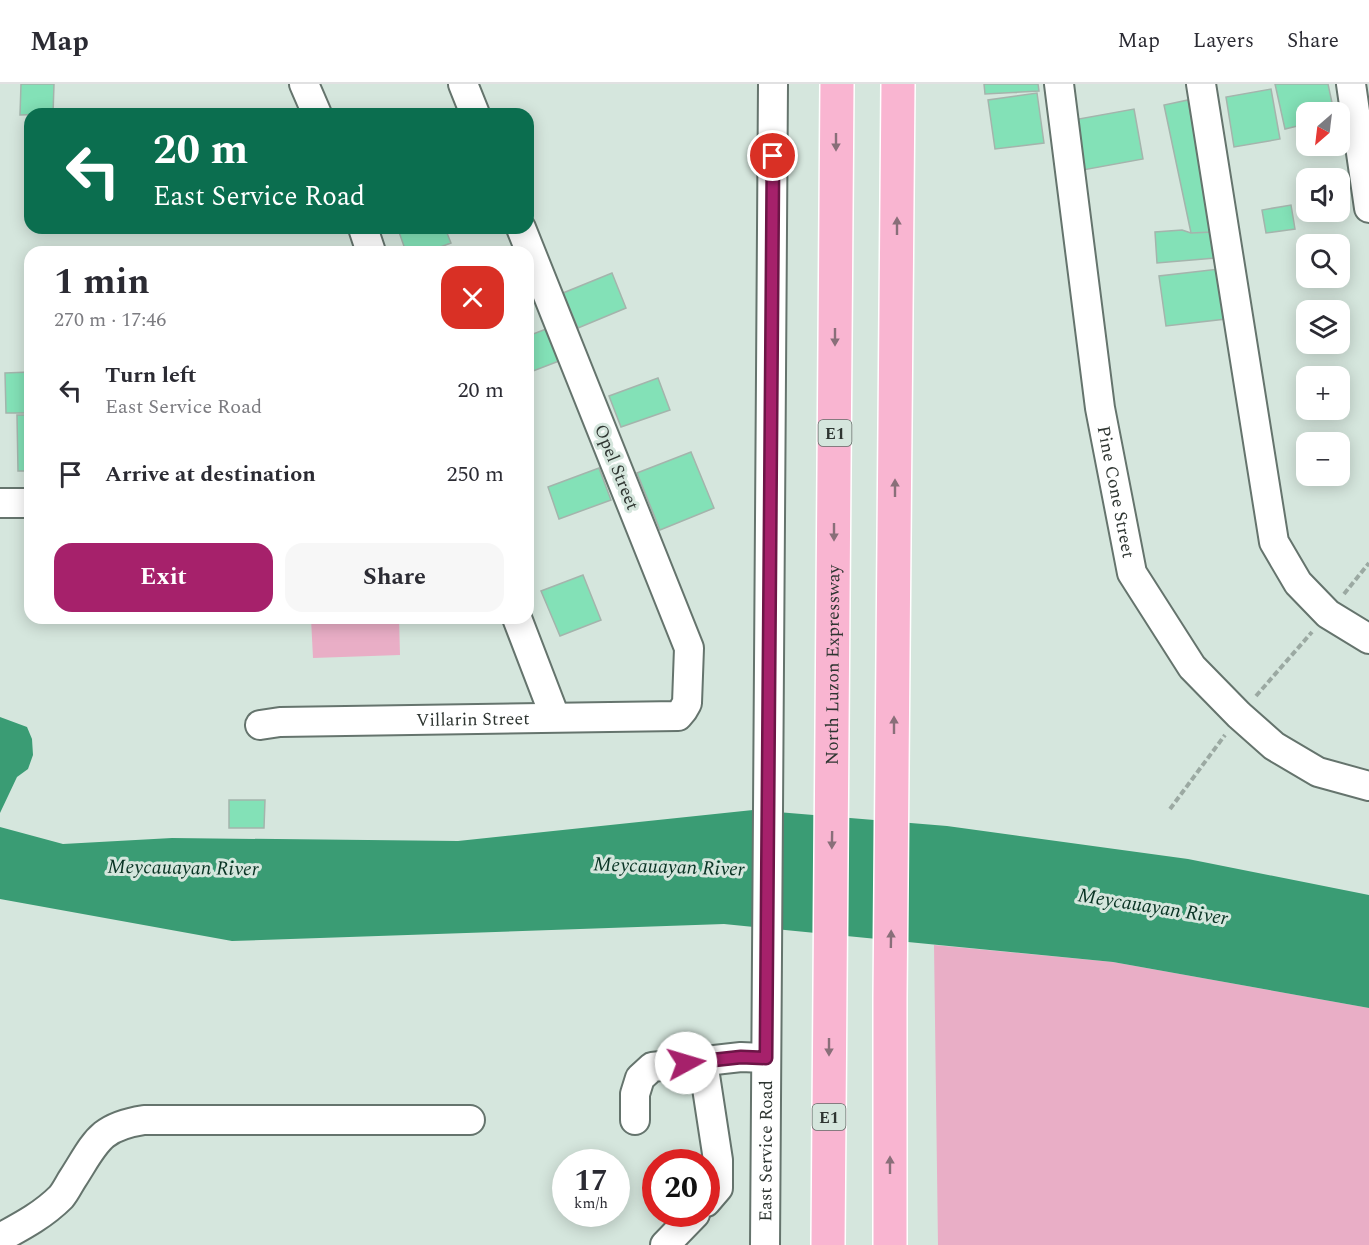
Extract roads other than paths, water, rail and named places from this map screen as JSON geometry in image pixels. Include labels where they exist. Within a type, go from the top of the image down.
[{"type":"highway","name":"North Luzon Expressway","points":[[828,1245],[837,84]]},
{"type":"highway","points":[[890,1245],[898,84]]},
{"type":"street","points":[[304,84],[314,108]]},
{"type":"street","points":[[463,84],[473,108]]},
{"type":"street","name":"East Service Road","points":[[765,1245],[773,84]]},
{"type":"street","name":"Pine Cone Street","points":[[1059,84],[1100,408],[1132,573],[1192,667],[1239,715],[1274,746],[1318,772],[1369,786]]},
{"type":"street","points":[[1201,84],[1274,542],[1298,583],[1328,614],[1369,639]]},
{"type":"street","points":[[1351,84],[1369,208]]},
{"type":"street","name":"Opel Street","points":[[534,260],[689,648],[687,704],[683,711]]},
{"type":"street","points":[[0,503],[24,503]]},
{"type":"street","points":[[519,624],[555,717]]},
{"type":"street","name":"Villarin Street","points":[[260,725],[292,722],[678,716],[683,711]]},
{"type":"street","points":[[635,1120],[635,1094],[640,1078],[652,1067],[741,1057],[766,1058]]},
{"type":"street","points":[[704,1062],[716,1149]]},
{"type":"street","points":[[0,1238],[43,1214],[63,1195],[96,1142],[110,1129],[127,1122],[144,1119],[470,1120]]},
{"type":"street","points":[[665,1245],[682,1227]]},
{"type":"water","points":[[0,717],[27,727],[32,739],[33,755],[28,769],[17,777],[0,813]]},
{"type":"water","name":"Meycauayan River","points":[[753,810],[947,826],[1188,859],[1369,895],[1369,1008],[1113,962],[724,924],[232,941],[0,899],[0,827],[63,844],[172,838],[458,841]]}]
